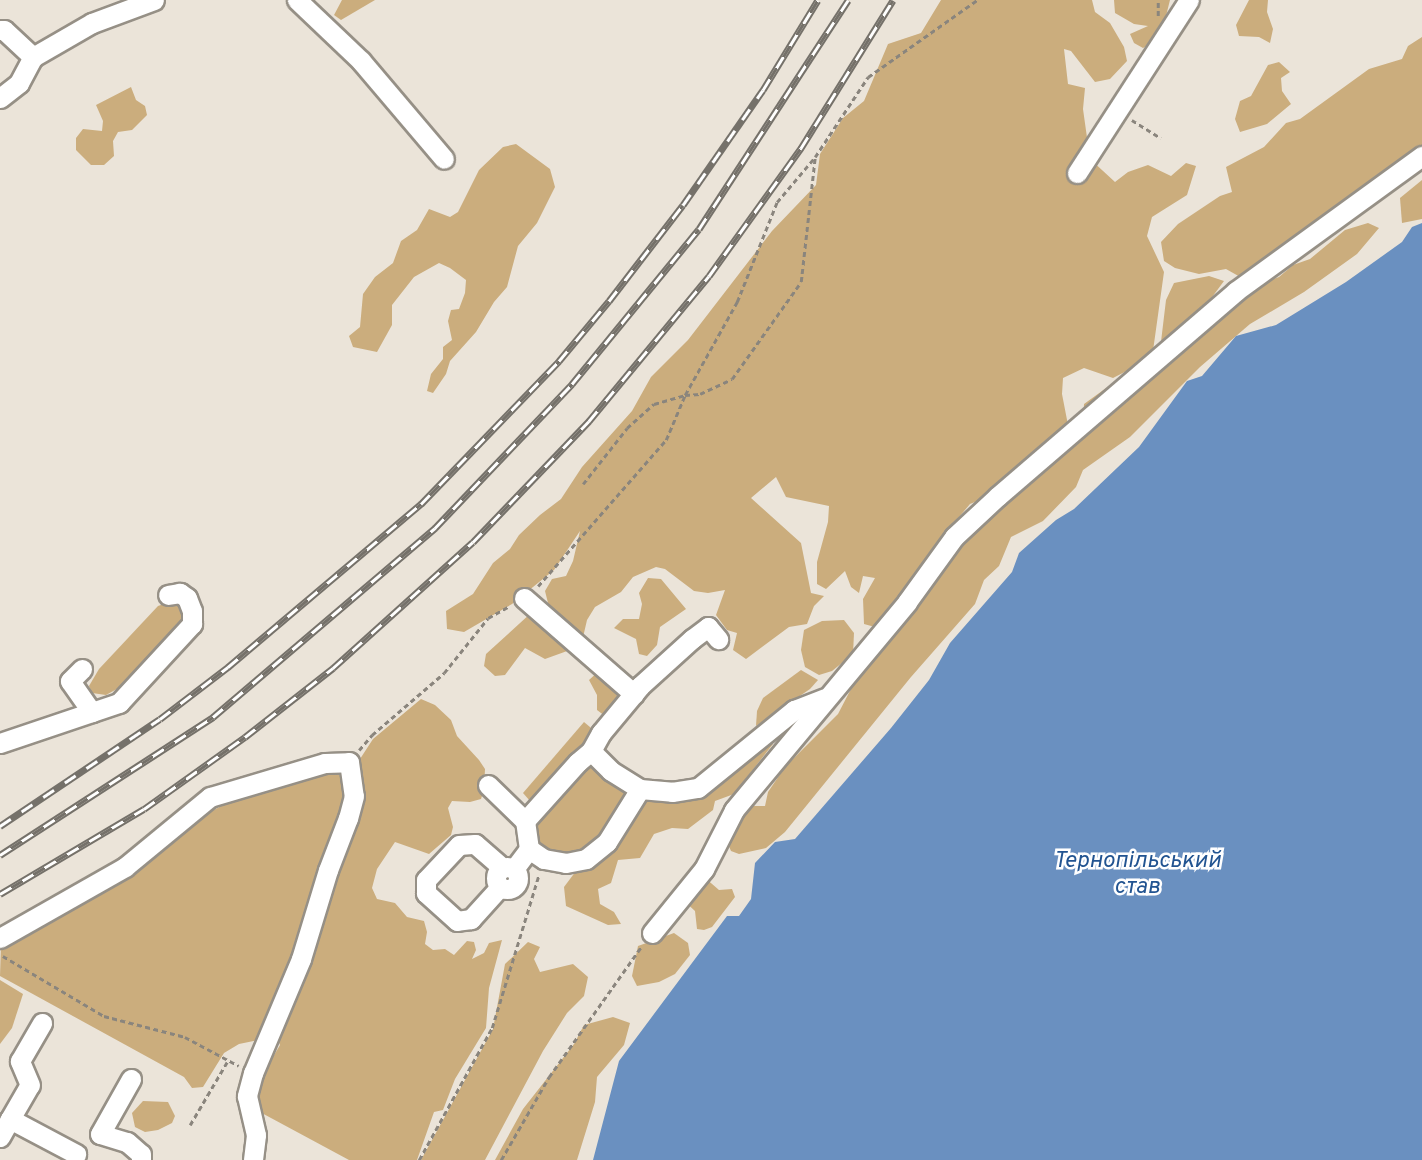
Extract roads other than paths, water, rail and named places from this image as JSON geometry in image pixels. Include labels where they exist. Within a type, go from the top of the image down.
[{"type":"lane","points":[[0,98],[19,83],[33,57],[92,23],[155,0]]},
{"type":"lane","points":[[297,0],[361,61],[444,159]]},
{"type":"lane","points":[[1077,173],[1189,0]]},
{"type":"lane","points":[[0,30],[33,57]]},
{"type":"lane","points":[[652,933],[704,869],[734,810],[907,602],[954,537],[1236,291],[1422,156]]},
{"type":"lane","points":[[0,743],[119,703],[192,624],[192,611],[187,598],[180,593],[168,595]]},
{"type":"lane","points":[[524,598],[634,694]]},
{"type":"lane","points":[[525,821],[591,751],[601,733],[634,694],[708,627],[718,639]]},
{"type":"lane","points":[[82,669],[71,681],[92,712]]},
{"type":"lane","points":[[591,751],[611,771],[640,789],[672,792],[698,788],[794,710],[826,697]]},
{"type":"lane","points":[[0,939],[125,867],[209,797],[325,763],[349,762],[354,778],[354,796],[348,818],[328,870],[301,959],[253,1073],[247,1096],[256,1135],[253,1160]]},
{"type":"lane","points":[[488,785],[525,821],[537,854]]},
{"type":"lane","points":[[509,868],[537,854],[566,863],[586,859],[607,842],[640,789]]},
{"type":"lane","points":[[475,844],[509,868],[519,877],[516,886],[508,890],[499,888],[471,919],[457,921],[426,893],[426,880],[459,845],[475,844]]},
{"type":"lane","points":[[0,1137],[30,1085],[20,1061],[42,1023]]},
{"type":"lane","points":[[10,1119],[74,1157],[91,1150],[131,1079]]},
{"type":"lane","points":[[100,1134],[127,1142],[141,1154],[141,1160]]},
{"type":"water","name":"Тернопільський став","points":[[1422,223],[1422,1160],[593,1160],[619,1061],[727,916],[739,916],[751,899],[755,863],[775,842],[795,839],[891,728],[929,680],[950,643],[1012,572],[1019,553],[1056,520],[1074,509],[1139,447],[1187,381],[1202,376],[1236,336],[1276,325],[1346,282],[1402,242],[1412,227]]},
{"type":"railway","points":[[0,826],[160,719],[228,667],[421,504],[559,361],[609,301],[683,205],[763,90],[818,0]]},
{"type":"railway","points":[[0,855],[213,717],[435,528],[572,384],[699,229],[848,0]]},
{"type":"railway","points":[[0,894],[144,809],[245,737],[333,668],[473,542],[589,421],[709,276],[801,148],[893,0]]}]
